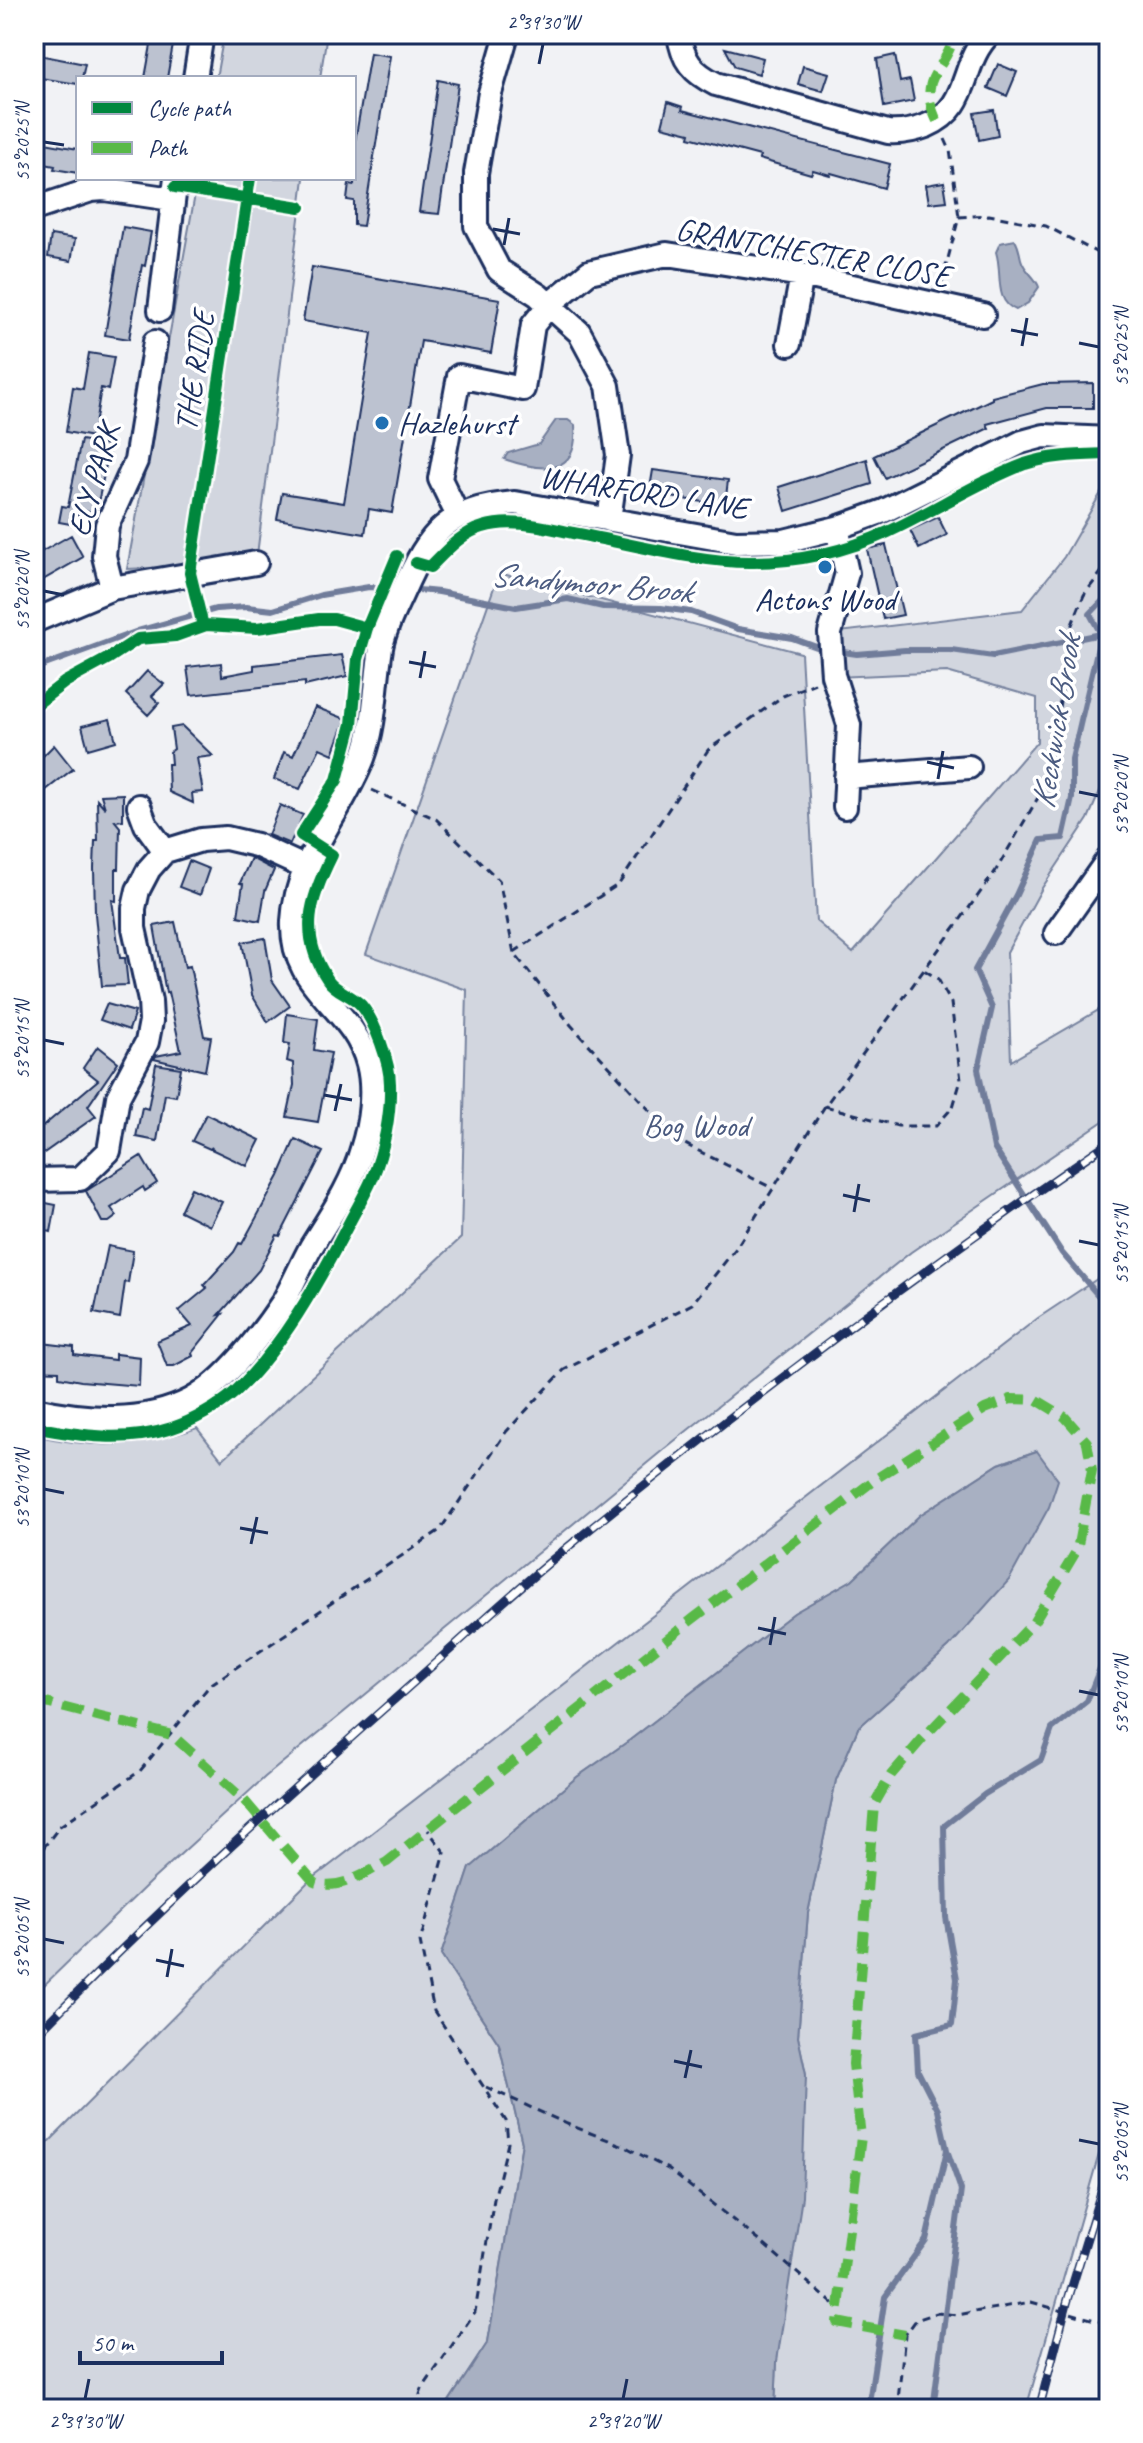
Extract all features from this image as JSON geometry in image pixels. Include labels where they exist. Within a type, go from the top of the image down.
[{"type":"street","points":[[195,76],[202,34]]},
{"type":"street","points":[[507,34],[490,93],[478,160],[476,226],[499,270],[550,304],[579,332],[608,386],[618,455],[609,520]]},
{"type":"street","points":[[679,34],[676,65],[693,69],[716,84],[888,132],[914,130],[937,121],[954,106],[978,48],[989,34]]},
{"type":"street","points":[[34,209],[91,190],[174,189],[160,310]]},
{"type":"street","name":"GRANTCHESTER CLOSE","points":[[550,304],[589,272],[667,254],[802,275],[983,315]]},
{"type":"street","points":[[789,344],[802,275]]},
{"type":"street","points":[[458,516],[440,479],[459,376],[523,389],[533,325],[550,304]]},
{"type":"street","name":"ELY PARK","points":[[112,588],[104,556],[107,525],[136,461],[155,342]]},
{"type":"street","name":"WHARFORD LANE","points":[[34,1409],[127,1418],[156,1413],[189,1401],[220,1382],[283,1301],[299,1267],[351,1180],[369,1124],[371,1094],[368,1064],[355,1033],[302,968],[295,946],[295,901],[306,868],[365,754],[381,644],[392,616],[425,545],[443,525],[489,505],[515,503],[736,542],[784,541],[837,528],[884,511],[1022,442],[1044,436],[1109,439]]},
{"type":"street","points":[[837,528],[847,573],[830,633],[833,675],[849,725],[845,807]]},
{"type":"street","points":[[34,621],[112,588],[256,563]]},
{"type":"street","points":[[846,777],[969,767]]},
{"type":"street","points":[[139,806],[146,825],[165,851]]},
{"type":"street","points":[[34,1180],[80,1179],[109,1151],[118,1097],[143,1050],[151,1021],[150,1001],[134,928],[138,890],[149,869],[165,851],[201,840],[226,838],[256,845],[306,868]]},
{"type":"street","points":[[1056,933],[1109,858]]},
{"type":"path","points":[[936,305],[959,217],[950,150],[937,121]]},
{"type":"path","points":[[959,217],[989,215],[1046,226],[1109,259]]},
{"type":"path","points":[[34,1860],[60,1826],[140,1771],[210,1685],[440,1530],[506,1432],[564,1370],[692,1304],[736,1248],[825,1106],[995,872],[1050,777],[1069,632],[1084,595],[1109,562]]},
{"type":"path","points":[[514,953],[619,884],[708,750],[783,696],[833,675]]},
{"type":"path","points":[[372,790],[436,819],[499,880],[514,953],[571,1025],[677,1140],[772,1188]]},
{"type":"path","points":[[825,1106],[898,1126],[936,1126],[953,1107],[961,1080],[951,1003],[938,979],[924,970]]},
{"type":"path","points":[[415,2409],[422,2389],[475,2312],[494,2199],[508,2143],[506,2121],[434,2011],[420,1942],[445,1853],[428,1830]]},
{"type":"path","points":[[483,2086],[624,2146],[668,2169],[838,2308]]},
{"type":"path","points":[[897,2409],[905,2335],[916,2320],[937,2313],[957,2315],[1031,2302],[1109,2324]]},
{"type":"green space","points":[[224,34],[327,34],[320,76],[216,76]]},
{"type":"green space","points":[[198,180],[304,180],[256,563],[127,569]]},
{"type":"green space","name":"Bog Wood","points":[[1109,479],[1109,770],[1088,819],[1042,888],[1007,952],[1011,1061],[1109,1004],[1109,1117],[911,1252],[663,1450],[265,1777],[149,1883],[34,1995],[34,1435],[77,1443],[116,1444],[155,1440],[197,1428],[222,1460],[461,1238],[467,990],[366,954],[499,573],[801,653],[816,921],[853,953],[1037,742],[1037,698],[947,672],[836,677],[831,633],[1022,610],[1064,557]]},
{"type":"green space","points":[[1109,1271],[1109,2119],[1026,2409],[775,2409],[777,2361],[806,2074],[798,2037],[808,1913],[836,1780],[858,1728],[949,1647],[1036,1451],[999,1464],[920,1515],[852,1580],[794,1613],[630,1740],[577,1777],[470,1868],[441,1955],[499,2044],[522,2143],[488,2342],[444,2409],[34,2409],[34,2157],[307,1883],[1038,1318]]},
{"type":"water","points":[[1015,240],[1022,263],[1039,287],[1028,303],[1016,310],[1009,306],[1001,293],[996,252],[1000,243]]},
{"type":"water","points":[[556,420],[568,420],[575,425],[575,442],[564,462],[544,468],[504,459],[508,453],[539,444]]},
{"type":"water","points":[[1037,1451],[1058,1480],[1049,1507],[1009,1580],[949,1647],[858,1728],[836,1780],[808,1913],[798,2037],[806,2074],[802,2197],[777,2361],[775,2409],[444,2409],[488,2342],[522,2143],[499,2044],[441,1955],[470,1868],[577,1777],[630,1740],[794,1613],[852,1580],[920,1515],[999,1464]]},
{"type":"building","points":[[153,34],[175,34],[167,76],[145,76]]},
{"type":"building","points":[[725,48],[763,58],[759,74],[735,67]]},
{"type":"building","points":[[370,53],[390,56],[363,226],[354,225],[354,201],[347,200],[349,184],[354,185],[356,180],[356,135]]},
{"type":"building","points":[[34,54],[85,64],[82,76],[76,76],[76,84],[34,77]]},
{"type":"building","points":[[895,55],[900,82],[910,80],[914,101],[884,107],[877,59]]},
{"type":"building","points":[[998,64],[1017,72],[1007,96],[988,88]]},
{"type":"building","points":[[803,66],[829,73],[823,91],[798,84]]},
{"type":"building","points":[[438,80],[458,84],[439,214],[419,212]]},
{"type":"building","points":[[668,102],[683,107],[682,110],[890,164],[884,188],[831,173],[813,170],[811,174],[759,159],[760,156],[689,137],[690,133],[662,126]]},
{"type":"building","points":[[994,110],[998,136],[979,140],[974,113]]},
{"type":"building","points":[[34,141],[76,149],[76,173],[34,162]]},
{"type":"building","points":[[944,182],[947,201],[929,203],[926,185]]},
{"type":"building","points":[[123,227],[151,232],[129,339],[105,335]]},
{"type":"building","points":[[51,235],[75,239],[71,261],[48,257]]},
{"type":"building","name":"Hazlehurst","points":[[312,267],[500,299],[491,353],[421,341],[392,513],[369,509],[365,534],[277,519],[282,493],[344,503],[372,333],[303,321]]},
{"type":"building","points":[[89,353],[114,357],[108,390],[101,388],[93,437],[66,432],[73,387],[83,389]]},
{"type":"building","points":[[1093,383],[1093,408],[1047,408],[987,424],[989,428],[885,478],[874,456],[992,397],[1043,384]]},
{"type":"building","points":[[81,440],[110,445],[96,513],[79,510],[76,525],[59,522],[62,506],[68,507]]},
{"type":"building","points":[[867,459],[872,484],[786,511],[779,487]]},
{"type":"building","points":[[653,470],[728,480],[725,505],[649,494]]},
{"type":"building","points":[[938,517],[947,535],[919,549],[910,530]]},
{"type":"building","points":[[71,535],[83,557],[34,585],[34,556]]},
{"type":"building","points":[[886,545],[903,615],[883,619],[867,549]]},
{"type":"building","points":[[342,655],[347,676],[305,686],[305,682],[191,695],[187,667],[221,663],[222,676],[254,670],[254,665]]},
{"type":"building","points":[[147,671],[164,684],[152,696],[159,703],[148,715],[126,694]]},
{"type":"building","points":[[315,707],[346,719],[333,754],[320,748],[300,789],[274,779],[284,752],[293,756]]},
{"type":"building","points":[[110,719],[116,741],[88,749],[82,726]]},
{"type":"building","points":[[182,726],[213,756],[197,758],[203,792],[192,793],[193,803],[169,792],[168,764],[171,764],[170,752],[174,749],[171,728]]},
{"type":"building","points":[[54,745],[73,769],[46,790],[34,774],[34,765]]},
{"type":"building","points":[[123,794],[123,820],[115,821],[120,827],[119,869],[116,869],[116,901],[112,900],[120,958],[125,958],[128,985],[102,986],[95,914],[97,799],[105,808],[101,795]]},
{"type":"building","points":[[280,805],[303,815],[290,844],[268,835]]},
{"type":"building","points":[[251,858],[274,870],[265,891],[260,921],[238,916],[243,884],[240,883]]},
{"type":"building","points":[[189,861],[209,869],[200,895],[179,887]]},
{"type":"building","points":[[175,922],[185,967],[190,966],[204,1036],[211,1037],[205,1071],[154,1059],[181,1051],[166,993],[154,926]]},
{"type":"building","points":[[265,938],[272,980],[290,1006],[268,1022],[252,995],[242,942]]},
{"type":"building","points":[[107,1004],[135,1012],[129,1030],[100,1020]]},
{"type":"building","points":[[287,1014],[318,1019],[314,1050],[331,1053],[318,1122],[287,1117],[294,1085],[293,1063],[287,1061],[290,1044],[284,1043]]},
{"type":"building","points":[[98,1046],[118,1062],[88,1106],[96,1116],[34,1160],[34,1134],[98,1080],[83,1068]]},
{"type":"building","points":[[156,1064],[181,1068],[176,1096],[165,1094],[157,1141],[136,1137],[142,1107],[148,1109]]},
{"type":"building","points":[[206,1114],[260,1140],[247,1166],[212,1147],[210,1149],[192,1141]]},
{"type":"building","points":[[295,1139],[323,1152],[280,1236],[277,1235],[259,1270],[219,1315],[223,1314],[192,1353],[193,1356],[174,1366],[167,1366],[157,1341],[192,1326],[179,1311],[207,1288],[204,1285],[239,1243],[242,1244]]},
{"type":"building","points":[[141,1156],[157,1183],[145,1191],[143,1187],[111,1208],[117,1216],[109,1222],[102,1222],[86,1191]]},
{"type":"building","points":[[191,1188],[222,1202],[210,1226],[180,1211]]},
{"type":"building","points":[[36,1201],[56,1205],[51,1232],[34,1228]]},
{"type":"building","points":[[108,1246],[133,1251],[120,1318],[94,1313]]},
{"type":"building","points":[[34,1342],[74,1347],[74,1355],[115,1360],[115,1354],[140,1357],[139,1386],[81,1381],[59,1377],[59,1371],[34,1370]]},
{"type":"waterway","name":"Sandymoor Brook","points":[[34,669],[138,631],[216,609],[246,607],[273,610],[321,595],[369,587],[397,588]]},
{"type":"waterway","name":"Sandymoor Brook","points":[[408,589],[516,607],[568,599],[603,607],[691,612],[738,629],[857,654],[951,650],[993,656],[1101,634]]},
{"type":"waterway","name":"Keckwick Brook","points":[[1109,594],[1090,614],[1101,634],[1072,759],[1072,798],[1063,838],[1041,840],[1016,895],[975,970],[992,1008],[978,1069],[994,1148],[1062,1253],[1102,1300],[1109,1316]]},
{"type":"waterway","name":"Keckwick Brook","points":[[868,2409],[885,2297],[926,2240],[947,2150],[938,2110],[918,2071],[916,2034],[952,2025],[957,1979],[946,1917],[944,1826],[985,1794],[1041,1760],[1052,1729],[1087,1701],[1109,1645]]},
{"type":"waterway","points":[[933,2409],[961,2190],[948,2153]]},
{"type":"railway","points":[[34,2037],[253,1826],[552,1560],[826,1345],[1109,1142]]},
{"type":"railway","points":[[1039,2409],[1067,2303],[1109,2166]]},
{"type":"marked path","points":[[937,121],[929,93],[954,34]]},
{"type":"marked path","points":[[34,1700],[172,1735],[243,1799],[314,1882],[342,1883],[387,1862],[694,1618],[877,1478],[985,1409],[1011,1399],[1037,1400],[1065,1417],[1087,1442],[1092,1470],[1077,1550],[1033,1623],[923,1738],[891,1775],[874,1805],[853,2064],[861,2137],[837,2322],[905,2335]]},
{"type":"cycle path","name":"THE RIDE","points":[[203,626],[190,573],[250,180]]},
{"type":"cycle path","points":[[175,187],[300,207]]},
{"type":"cycle path","points":[[416,563],[430,567],[468,534],[483,527],[505,523],[539,526],[710,559],[753,562],[805,558],[872,539],[1025,464],[1056,457],[1109,454]]},
{"type":"cycle path","points":[[34,1427],[120,1437],[155,1433],[180,1425],[221,1403],[252,1375],[283,1336],[324,1270],[372,1179],[388,1120],[390,1084],[385,1054],[366,1012],[331,984],[319,964],[313,948],[310,917],[318,887],[332,855],[301,835],[337,780],[352,724],[358,659],[367,628],[397,556]]},
{"type":"cycle path","points":[[34,706],[65,682],[138,639],[175,636],[206,625],[257,628],[319,619],[334,619],[367,628]]},
{"type":"place","name":"Hazlehurst","points":[[382,423]]},
{"type":"place","name":"Actons Wood","points":[[825,567]]}]
